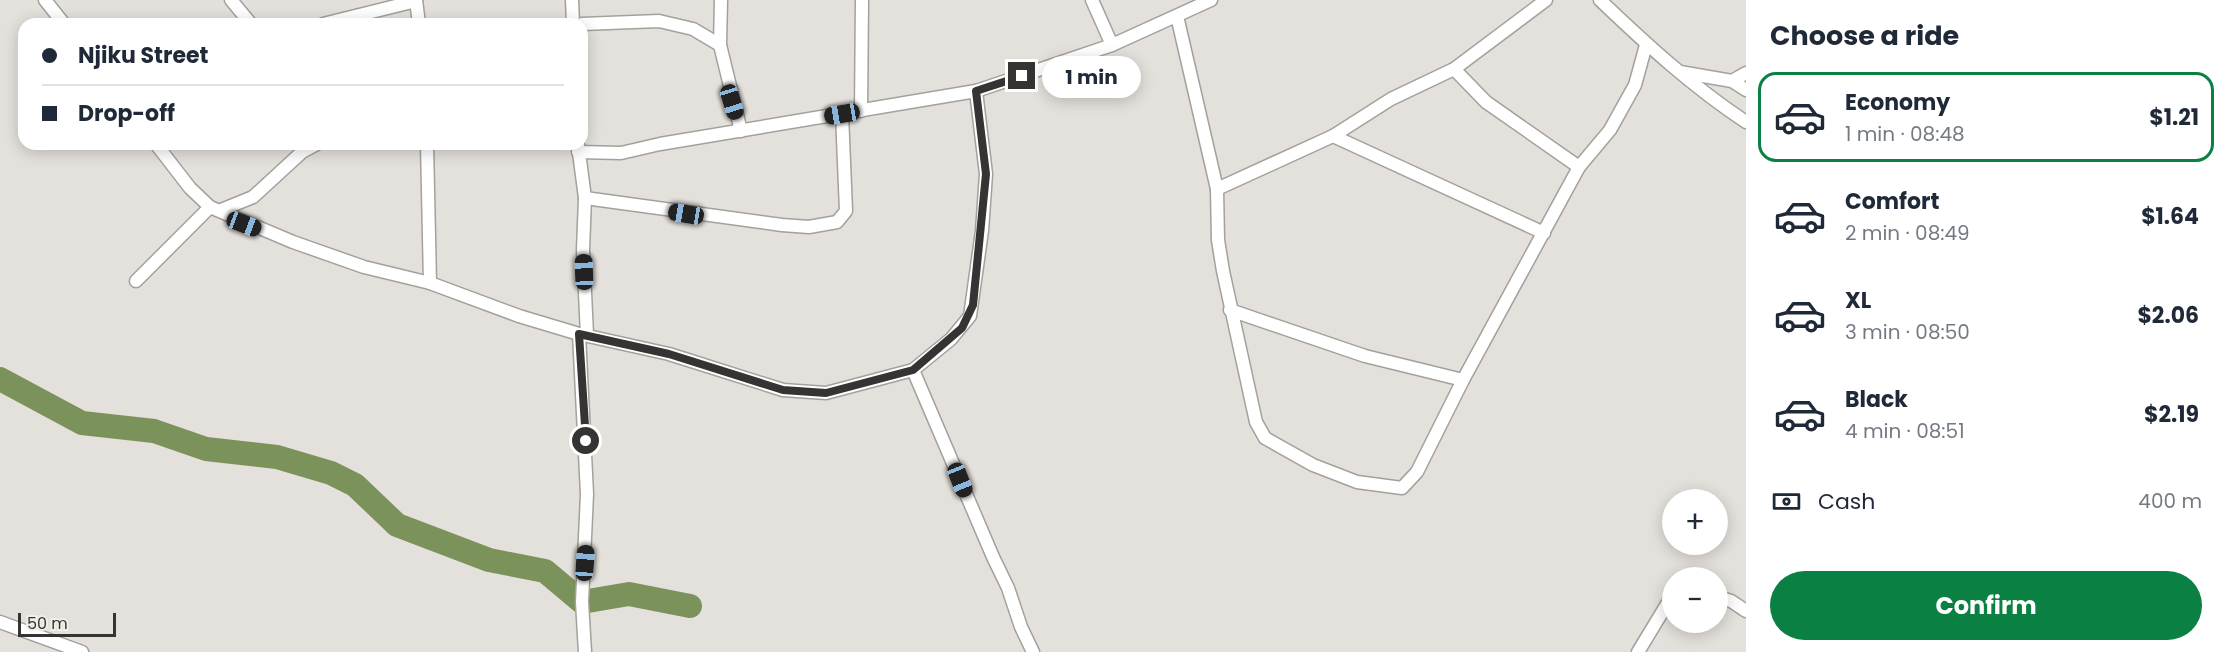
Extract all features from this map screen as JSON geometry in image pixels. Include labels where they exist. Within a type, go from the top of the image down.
[{"type":"street","points":[[45,0],[59,18]]},
{"type":"street","points":[[231,0],[246,18]]},
{"type":"street","points":[[572,0],[573,18]]},
{"type":"street","points":[[721,0],[720,45],[741,131]]},
{"type":"street","points":[[861,111],[862,0]]},
{"type":"street","points":[[1092,0],[1112,45]]},
{"type":"street","points":[[588,149],[621,153],[660,144],[976,91],[1112,45],[1211,0]]},
{"type":"street","points":[[1217,189],[1333,136],[1391,99],[1454,69],[1546,0]]},
{"type":"street","points":[[1600,0],[1679,72],[1746,122]]},
{"type":"street","points":[[347,18],[416,1],[418,18]]},
{"type":"street","points":[[1177,16],[1217,189],[1218,240],[1230,310],[1256,422],[1265,438],[1313,465],[1357,482],[1402,488],[1417,472],[1463,380],[1579,167],[1610,130],[1635,85],[1647,45]]},
{"type":"street","points":[[588,24],[659,21],[693,29],[720,45]]},
{"type":"street","points":[[1454,69],[1486,102],[1579,167]]},
{"type":"street","points":[[1679,72],[1732,81],[1746,90]]},
{"type":"street","points":[[1732,81],[1746,73]]},
{"type":"street","points":[[161,150],[190,188],[215,209],[244,224],[364,267],[430,283],[519,316],[583,335],[669,354],[783,390],[826,393],[913,370],[962,328],[973,305],[986,174],[976,91]]},
{"type":"street","points":[[585,198],[782,225],[809,227],[837,222],[846,211],[842,114]]},
{"type":"street","points":[[1333,136],[1545,233]]},
{"type":"street","points":[[136,281],[215,209],[253,197],[306,150]]},
{"type":"street","points":[[427,150],[430,283]]},
{"type":"street","points":[[578,150],[585,198],[583,335],[587,494],[582,602],[585,652]]},
{"type":"street","points":[[1230,310],[1365,356],[1463,380]]},
{"type":"street","points":[[913,370],[988,548],[1008,588],[1021,627],[1034,652]]},
{"type":"street","points":[[1728,600],[1746,611]]},
{"type":"street","points":[[1638,652],[1662,612]]},
{"type":"street","points":[[0,622],[82,652]]},
{"type":"waterway","points":[[0,379],[82,423],[154,431],[206,449],[277,457],[331,473],[355,485],[397,525],[489,560],[545,571],[582,602],[629,594],[690,606]]},
{"type":"route","points":[[586,441],[579,334],[669,354],[783,390],[826,393],[913,370],[951,339],[970,316],[982,231],[986,174],[976,91],[1022,76]]}]
